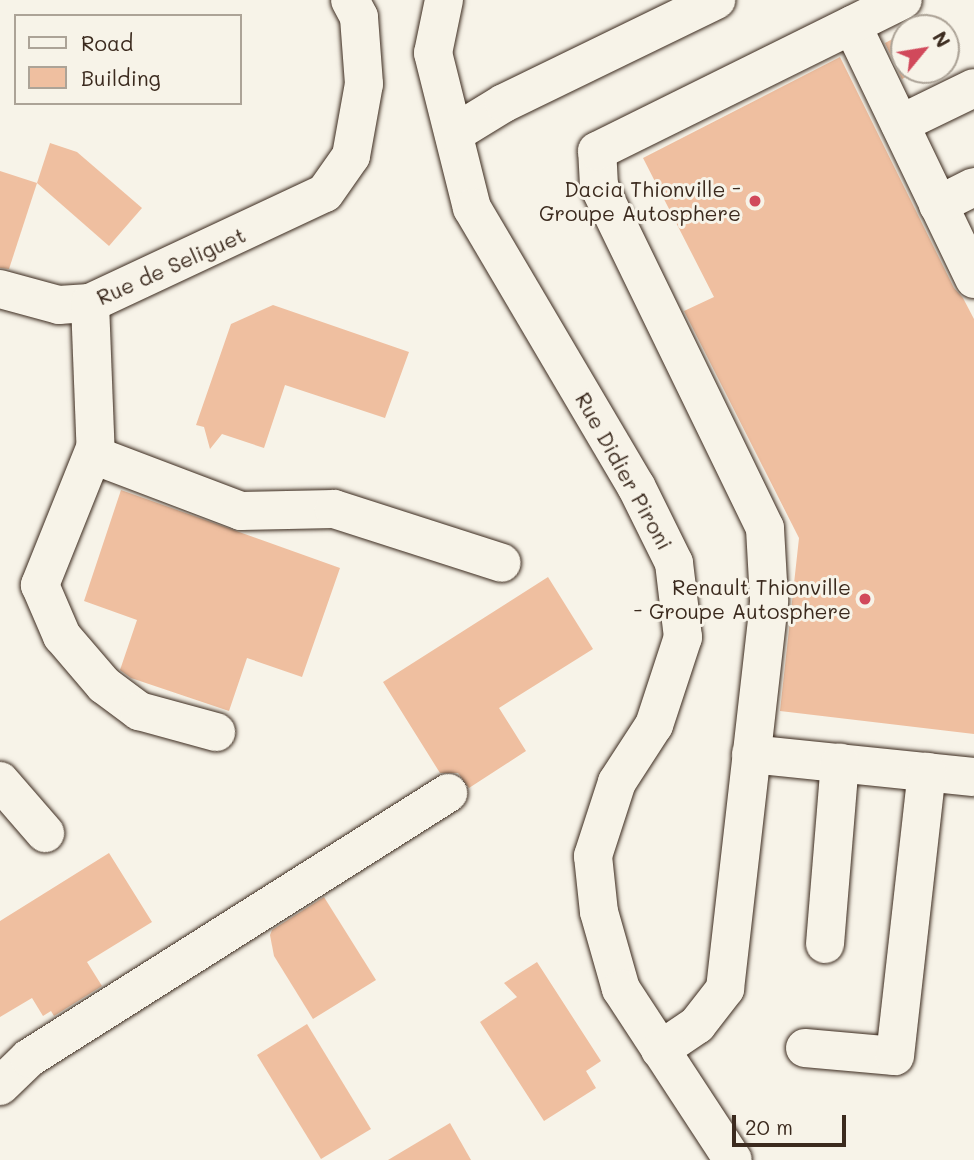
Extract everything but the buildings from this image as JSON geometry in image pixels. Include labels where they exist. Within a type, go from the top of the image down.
[{"type":"street","name":"Rue de Seliguet","points":[[0,289],[59,305],[90,303],[325,193],[351,156],[363,84],[359,17],[350,0]]},
{"type":"street","name":"Rue Didier Pironi","points":[[444,0],[433,53],[472,208],[636,486],[674,563],[682,637],[654,725],[617,782],[593,856],[599,912],[621,989],[733,1160]]},
{"type":"street","points":[[455,132],[504,103],[716,0]]},
{"type":"street","points":[[660,1050],[697,1025],[724,989],[769,600],[765,528],[599,186],[597,151],[903,0]]},
{"type":"street","points":[[852,25],[974,279]]},
{"type":"street","points":[[900,124],[974,88]]},
{"type":"street","points":[[938,205],[974,187]]},
{"type":"street","points":[[90,303],[96,456],[241,511],[334,509],[502,563]]},
{"type":"street","points":[[95,448],[40,585],[62,636],[104,685],[139,711],[216,733]]},
{"type":"street","points":[[751,754],[974,777]]},
{"type":"street","points":[[825,944],[840,763]]},
{"type":"street","points":[[805,1048],[895,1056],[927,772]]},
{"type":"street","points":[[0,781],[45,833]]},
{"type":"street","points":[[0,1086],[29,1058],[448,793]]},
{"type":"place","name":"Dacia Thionville - Groupe Autosphere","points":[[755,201]]},
{"type":"place","name":"Renault Thionville - Groupe Autosphere","points":[[865,599]]}]
